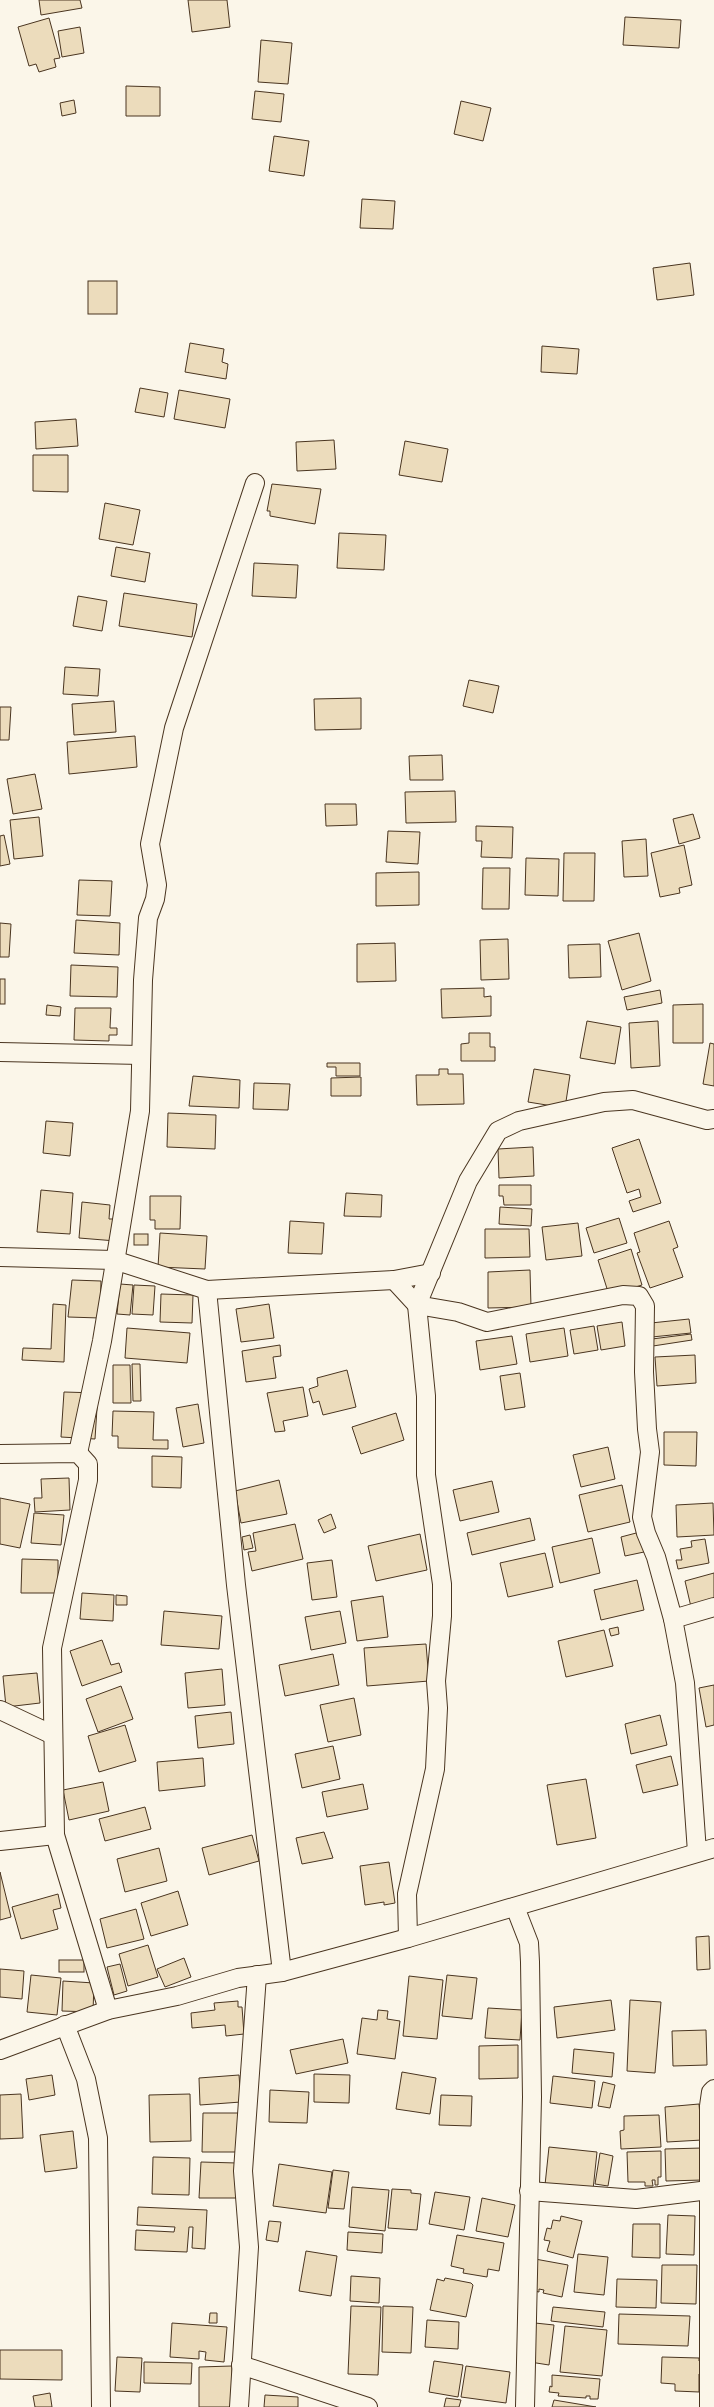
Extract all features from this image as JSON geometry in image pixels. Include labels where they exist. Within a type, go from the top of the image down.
[{"type":"street","points":[[78,1454],[102,1342],[140,1111],[143,980],[148,918],[155,900],[156,884],[150,844],[174,728],[256,483]]},
{"type":"street","points":[[0,1052],[141,1055]]},
{"type":"street","points":[[408,1938],[407,1894],[435,1769],[438,1708],[436,1680],[442,1616],[442,1584],[426,1475],[426,1396],[417,1305],[468,1181],[498,1131],[519,1121],[604,1102],[633,1100],[707,1120],[714,1119]]},
{"type":"street","points":[[0,1257],[114,1260],[207,1290],[394,1280],[431,1273]]},
{"type":"street","points":[[0,2050],[108,2010],[177,1996],[238,1978],[282,1972],[408,1938],[705,1850],[688,1704],[673,1619],[656,1557],[646,1533],[642,1517],[650,1452],[646,1429],[644,1306],[639,1296],[623,1295],[487,1322],[458,1312],[417,1305],[394,1280]]},
{"type":"street","points":[[207,1290],[236,1585],[282,1972]]},
{"type":"street","points":[[0,1454],[78,1454],[88,1464],[88,1480],[52,1648],[55,1835],[108,2010]]},
{"type":"street","points":[[673,1619],[714,1608]]},
{"type":"street","points":[[0,1710],[53,1735]]},
{"type":"street","points":[[0,1841],[55,1835]]},
{"type":"street","points":[[515,1907],[529,1943],[530,1962],[532,2097],[525,2407]]},
{"type":"street","points":[[239,2407],[249,2248],[243,2171],[258,1975]]},
{"type":"street","points":[[65,2025],[86,2079],[98,2138],[101,2407]]},
{"type":"street","points":[[709,2407],[709,2106],[711,2092],[714,2089]]},
{"type":"street","points":[[529,2191],[636,2199],[709,2190]]},
{"type":"street","points":[[241,2365],[368,2407]]},
{"type":"building","points":[[39,0],[80,0],[82,8],[41,15]]},
{"type":"building","points":[[188,0],[227,0],[230,27],[192,32]]},
{"type":"building","points":[[625,17],[681,20],[679,48],[623,45]]},
{"type":"building","points":[[49,18],[60,58],[54,59],[56,67],[39,72],[36,64],[29,66],[18,27]]},
{"type":"building","points":[[80,27],[84,53],[62,57],[58,31]]},
{"type":"building","points":[[261,40],[292,43],[288,84],[258,82]]},
{"type":"building","points":[[126,86],[160,87],[160,116],[126,116]]},
{"type":"building","points":[[255,91],[284,94],[281,122],[252,119]]},
{"type":"building","points":[[74,100],[76,113],[62,116],[60,103]]},
{"type":"building","points":[[461,101],[491,108],[483,141],[454,134]]},
{"type":"building","points":[[274,136],[309,141],[304,176],[269,171]]},
{"type":"building","points":[[362,199],[395,201],[393,229],[360,228]]},
{"type":"building","points":[[690,263],[694,295],[657,300],[653,268]]},
{"type":"building","points":[[88,281],[117,281],[117,314],[88,314]]},
{"type":"building","points":[[190,343],[224,349],[222,362],[228,364],[226,379],[185,372]]},
{"type":"building","points":[[542,346],[579,349],[577,374],[541,372]]},
{"type":"building","points":[[140,388],[168,393],[164,417],[135,412]]},
{"type":"building","points":[[179,390],[230,399],[225,428],[174,419]]},
{"type":"building","points":[[76,419],[78,446],[36,449],[35,422]]},
{"type":"building","points":[[334,440],[336,469],[297,471],[296,442]]},
{"type":"building","points":[[405,441],[448,449],[442,482],[399,475]]},
{"type":"building","points":[[33,455],[68,455],[68,492],[33,491]]},
{"type":"building","points":[[272,484],[321,489],[315,524],[270,516],[270,511],[267,511]]},
{"type":"building","points":[[105,503],[140,510],[133,545],[99,539]]},
{"type":"building","points":[[339,533],[386,535],[384,570],[337,568]]},
{"type":"building","points":[[116,547],[150,553],[145,582],[111,576]]},
{"type":"building","points":[[254,563],[298,565],[296,598],[252,596]]},
{"type":"building","points":[[124,593],[197,604],[192,637],[119,626]]},
{"type":"building","points":[[78,596],[107,601],[102,631],[73,626]]},
{"type":"building","points":[[65,667],[100,669],[98,696],[63,694]]},
{"type":"building","points":[[469,680],[499,686],[493,713],[463,706]]},
{"type":"building","points":[[361,698],[361,729],[315,730],[314,699]]},
{"type":"building","points":[[114,701],[116,732],[74,735],[72,704]]},
{"type":"building","points":[[0,707],[11,707],[9,740],[0,740]]},
{"type":"building","points":[[135,736],[137,767],[69,774],[67,742]]},
{"type":"building","points":[[442,755],[443,780],[410,780],[409,756]]},
{"type":"building","points":[[35,774],[42,809],[13,814],[7,779]]},
{"type":"building","points":[[455,791],[456,822],[406,823],[405,792]]},
{"type":"building","points":[[325,804],[356,804],[357,825],[326,826]]},
{"type":"building","points":[[693,814],[700,838],[679,844],[673,819]]},
{"type":"building","points":[[39,817],[43,856],[14,859],[10,820]]},
{"type":"building","points":[[476,826],[513,827],[512,858],[481,857],[482,841],[476,841]]},
{"type":"building","points":[[388,831],[420,832],[418,864],[386,862]]},
{"type":"building","points":[[4,835],[10,864],[0,866],[0,836]]},
{"type":"building","points":[[646,839],[648,876],[624,877],[622,841]]},
{"type":"building","points":[[684,845],[692,885],[679,888],[680,893],[660,897],[651,853]]},
{"type":"building","points":[[564,853],[595,853],[594,901],[563,901]]},
{"type":"building","points":[[526,858],[559,859],[558,896],[525,895]]},
{"type":"building","points":[[483,868],[510,868],[509,909],[482,909]]},
{"type":"building","points":[[419,872],[419,905],[376,906],[376,873]]},
{"type":"building","points":[[79,880],[112,881],[110,916],[77,915]]},
{"type":"building","points":[[76,920],[120,923],[119,955],[74,953]]},
{"type":"building","points":[[0,923],[11,924],[9,957],[0,957]]},
{"type":"building","points":[[639,933],[651,981],[622,990],[608,941]]},
{"type":"building","points":[[508,939],[509,979],[481,980],[480,940]]},
{"type":"building","points":[[395,943],[396,981],[357,982],[357,944]]},
{"type":"building","points":[[600,944],[601,977],[569,978],[568,945]]},
{"type":"building","points":[[71,965],[118,967],[117,997],[70,996]]},
{"type":"building","points":[[0,979],[5,979],[5,1004],[0,1004]]},
{"type":"building","points":[[484,988],[484,997],[491,996],[491,1016],[442,1018],[441,989]]},
{"type":"building","points":[[660,990],[662,1003],[627,1010],[624,997]]},
{"type":"building","points":[[703,1004],[703,1043],[673,1043],[673,1005]]},
{"type":"building","points":[[47,1005],[61,1007],[60,1016],[46,1015]]},
{"type":"building","points":[[75,1008],[111,1008],[110,1028],[117,1028],[117,1035],[109,1035],[109,1041],[74,1040]]},
{"type":"building","points":[[587,1021],[621,1027],[615,1064],[580,1058]]},
{"type":"building","points":[[658,1021],[660,1066],[631,1068],[629,1023]]},
{"type":"building","points":[[469,1033],[490,1033],[490,1047],[495,1047],[495,1061],[461,1061],[461,1044],[469,1043]]},
{"type":"building","points":[[710,1043],[714,1044],[714,1086],[703,1084]]},
{"type":"building","points":[[327,1063],[360,1063],[360,1076],[336,1076],[336,1067],[327,1067]]},
{"type":"building","points":[[439,1069],[448,1069],[448,1074],[463,1074],[464,1104],[417,1105],[416,1075],[439,1075]]},
{"type":"building","points":[[534,1069],[570,1075],[565,1108],[528,1102]]},
{"type":"building","points":[[193,1076],[240,1080],[239,1108],[189,1106]]},
{"type":"building","points":[[361,1077],[361,1096],[331,1096],[331,1078]]},
{"type":"building","points":[[254,1083],[290,1084],[288,1110],[253,1109]]},
{"type":"building","points":[[168,1113],[216,1115],[215,1149],[167,1147]]},
{"type":"building","points":[[46,1121],[73,1123],[70,1156],[43,1153]]},
{"type":"building","points":[[639,1139],[661,1203],[633,1212],[629,1201],[641,1197],[639,1189],[627,1193],[612,1148]]},
{"type":"building","points":[[533,1147],[534,1176],[499,1178],[498,1149]]},
{"type":"building","points":[[499,1185],[531,1185],[531,1205],[504,1205],[503,1196],[499,1196]]},
{"type":"building","points":[[41,1190],[73,1193],[70,1234],[37,1232]]},
{"type":"building","points":[[346,1193],[382,1195],[381,1217],[344,1216]]},
{"type":"building","points":[[150,1196],[181,1196],[180,1229],[155,1229],[155,1220],[150,1220]]},
{"type":"building","points":[[82,1202],[110,1205],[109,1219],[117,1219],[116,1241],[79,1238]]},
{"type":"building","points":[[500,1207],[532,1209],[531,1226],[499,1224]]},
{"type":"building","points":[[619,1218],[627,1243],[594,1253],[586,1228]]},
{"type":"building","points":[[290,1221],[324,1223],[322,1254],[288,1253]]},
{"type":"building","points":[[669,1221],[678,1247],[673,1249],[683,1277],[650,1288],[637,1253],[640,1252],[634,1233]]},
{"type":"building","points":[[578,1223],[582,1256],[546,1260],[542,1227]]},
{"type":"building","points":[[485,1229],[529,1229],[530,1257],[485,1258]]},
{"type":"building","points":[[160,1233],[207,1236],[205,1269],[158,1267]]},
{"type":"building","points":[[134,1234],[148,1234],[148,1245],[134,1245]]},
{"type":"building","points":[[631,1249],[642,1285],[609,1295],[598,1260]]},
{"type":"building","points":[[530,1270],[531,1307],[488,1308],[488,1272]]},
{"type":"building","points":[[72,1280],[101,1281],[100,1318],[68,1317]]},
{"type":"building","points":[[120,1284],[133,1285],[130,1315],[117,1314]]},
{"type":"building","points":[[134,1285],[155,1286],[153,1315],[132,1314]]},
{"type":"building","points":[[161,1294],[193,1295],[192,1323],[160,1322]]},
{"type":"building","points":[[53,1304],[66,1305],[64,1362],[22,1360],[23,1348],[51,1349]]},
{"type":"building","points":[[269,1304],[274,1338],[241,1342],[236,1309]]},
{"type":"building","points":[[689,1319],[691,1333],[652,1337],[651,1323]]},
{"type":"building","points":[[622,1322],[625,1346],[601,1350],[597,1326]]},
{"type":"building","points":[[594,1326],[598,1350],[574,1354],[570,1330]]},
{"type":"building","points":[[127,1328],[190,1333],[187,1363],[125,1358]]},
{"type":"building","points":[[564,1328],[568,1356],[530,1362],[526,1334]]},
{"type":"building","points":[[691,1334],[692,1340],[653,1346],[652,1339]]},
{"type":"building","points":[[512,1336],[517,1364],[480,1370],[476,1341]]},
{"type":"building","points":[[280,1345],[281,1356],[273,1357],[276,1378],[246,1382],[242,1351]]},
{"type":"building","points":[[695,1355],[696,1383],[657,1386],[655,1357]]},
{"type":"building","points":[[132,1364],[140,1364],[141,1401],[133,1401]]},
{"type":"building","points":[[113,1365],[130,1365],[131,1403],[113,1403]]},
{"type":"building","points":[[347,1370],[356,1407],[323,1415],[319,1401],[313,1403],[309,1389],[318,1386],[317,1378]]},
{"type":"building","points":[[520,1373],[525,1407],[505,1410],[500,1376]]},
{"type":"building","points":[[303,1387],[308,1416],[283,1421],[285,1431],[275,1432],[267,1393]]},
{"type":"building","points":[[64,1392],[98,1393],[95,1439],[61,1437]]},
{"type":"building","points":[[198,1404],[204,1443],[183,1447],[176,1408]]},
{"type":"building","points":[[113,1411],[154,1412],[153,1440],[168,1440],[168,1449],[118,1448],[118,1436],[112,1436]]},
{"type":"building","points":[[396,1413],[404,1440],[361,1454],[352,1427]]},
{"type":"building","points":[[664,1432],[697,1432],[696,1466],[664,1465]]},
{"type":"building","points":[[608,1447],[615,1479],[581,1487],[573,1455]]},
{"type":"building","points":[[152,1456],[182,1457],[181,1488],[152,1487]]},
{"type":"building","points":[[69,1478],[70,1510],[35,1512],[34,1498],[42,1498],[41,1479]]},
{"type":"building","points":[[279,1480],[287,1514],[241,1523],[235,1491]]},
{"type":"building","points":[[492,1481],[499,1512],[460,1521],[453,1490]]},
{"type":"building","points":[[622,1485],[630,1522],[588,1532],[579,1495]]},
{"type":"building","points":[[0,1498],[30,1504],[20,1548],[0,1544]]},
{"type":"building","points":[[713,1503],[714,1535],[677,1537],[676,1505]]},
{"type":"building","points":[[34,1513],[64,1515],[61,1545],[31,1543]]},
{"type":"building","points":[[331,1514],[336,1528],[324,1533],[318,1520]]},
{"type":"building","points":[[530,1518],[535,1540],[472,1555],[467,1533]]},
{"type":"building","points":[[295,1524],[303,1559],[252,1571],[248,1552],[256,1551],[253,1533]]},
{"type":"building","points":[[640,1532],[644,1552],[625,1556],[621,1537]]},
{"type":"building","points":[[420,1534],[427,1570],[376,1581],[368,1546]]},
{"type":"building","points":[[250,1535],[253,1548],[244,1550],[242,1537]]},
{"type":"building","points":[[592,1538],[600,1573],[560,1583],[552,1547]]},
{"type":"building","points":[[705,1539],[709,1563],[678,1569],[676,1560],[682,1560],[680,1549],[692,1547],[691,1541]]},
{"type":"building","points":[[545,1553],[553,1587],[508,1597],[500,1563]]},
{"type":"building","points":[[22,1559],[58,1560],[58,1593],[21,1593]]},
{"type":"building","points":[[332,1560],[337,1597],[312,1600],[307,1563]]},
{"type":"building","points":[[714,1573],[714,1600],[691,1607],[685,1581]]},
{"type":"building","points":[[637,1580],[644,1610],[601,1620],[594,1590]]},
{"type":"building","points":[[82,1593],[114,1595],[113,1621],[80,1619]]},
{"type":"building","points":[[116,1595],[127,1596],[127,1605],[116,1605]]},
{"type":"building","points":[[383,1596],[388,1637],[357,1641],[351,1601]]},
{"type":"building","points":[[164,1611],[222,1616],[219,1649],[161,1645]]},
{"type":"building","points":[[340,1611],[346,1643],[311,1650],[305,1617]]},
{"type":"building","points":[[618,1627],[619,1634],[611,1636],[609,1629]]},
{"type":"building","points":[[604,1630],[613,1666],[566,1677],[558,1641]]},
{"type":"building","points":[[102,1640],[111,1665],[119,1663],[122,1672],[82,1686],[70,1651]]},
{"type":"building","points":[[426,1644],[429,1681],[367,1686],[364,1648]]},
{"type":"building","points":[[333,1654],[339,1685],[285,1696],[279,1665]]},
{"type":"building","points":[[222,1669],[225,1705],[188,1708],[185,1673]]},
{"type":"building","points":[[37,1673],[40,1703],[6,1707],[3,1676]]},
{"type":"building","points":[[714,1685],[714,1725],[706,1727],[699,1688]]},
{"type":"building","points":[[121,1686],[133,1719],[98,1732],[86,1699]]},
{"type":"building","points":[[354,1698],[361,1735],[328,1742],[320,1705]]},
{"type":"building","points":[[231,1712],[234,1744],[198,1748],[195,1716]]},
{"type":"building","points":[[660,1715],[667,1745],[631,1754],[625,1724]]},
{"type":"building","points":[[125,1725],[136,1761],[99,1772],[88,1736]]},
{"type":"building","points":[[333,1746],[340,1779],[302,1788],[295,1754]]},
{"type":"building","points":[[671,1756],[678,1785],[643,1793],[636,1765]]},
{"type":"building","points":[[203,1758],[205,1786],[159,1791],[157,1762]]},
{"type":"building","points":[[586,1779],[596,1838],[557,1845],[547,1785]]},
{"type":"building","points":[[103,1782],[109,1811],[69,1820],[63,1790]]},
{"type":"building","points":[[363,1784],[368,1809],[327,1817],[322,1792]]},
{"type":"building","points":[[145,1807],[151,1829],[105,1841],[99,1819]]},
{"type":"building","points":[[324,1832],[333,1858],[302,1864],[296,1838]]},
{"type":"building","points":[[252,1835],[259,1861],[209,1875],[202,1848]]},
{"type":"building","points":[[159,1848],[167,1881],[125,1892],[117,1859]]},
{"type":"building","points":[[389,1862],[395,1903],[384,1905],[384,1902],[365,1905],[360,1866]]},
{"type":"building","points":[[0,1872],[11,1917],[0,1920]]},
{"type":"building","points":[[178,1891],[188,1925],[151,1936],[141,1903]]},
{"type":"building","points":[[58,1894],[61,1908],[53,1910],[58,1929],[21,1939],[12,1907]]},
{"type":"building","points":[[136,1909],[144,1939],[107,1948],[100,1919]]},
{"type":"building","points":[[709,1936],[710,1969],[697,1970],[696,1937]]},
{"type":"building","points":[[148,1945],[158,1977],[128,1986],[119,1954]]},
{"type":"building","points":[[184,1958],[191,1977],[165,1987],[157,1969]]},
{"type":"building","points":[[59,1960],[84,1960],[84,1972],[59,1972]]},
{"type":"building","points":[[120,1964],[127,1991],[114,1995],[107,1967]]},
{"type":"building","points":[[0,1969],[24,1971],[22,1999],[0,1997]]},
{"type":"building","points":[[31,1975],[61,1978],[57,2015],[27,2012]]},
{"type":"building","points":[[447,1975],[477,1978],[472,2019],[442,2016]]},
{"type":"building","points":[[409,1976],[443,1980],[437,2039],[403,2036]]},
{"type":"building","points":[[63,1981],[94,1983],[93,2012],[62,2011]]},
{"type":"building","points":[[611,2000],[615,2030],[557,2038],[554,2007]]},
{"type":"building","points":[[630,2000],[661,2002],[655,2073],[627,2071]]},
{"type":"building","points":[[238,2001],[238,2007],[242,2007],[244,2034],[226,2036],[225,2025],[192,2028],[191,2013],[215,2010],[214,2003]]},
{"type":"building","points":[[488,2008],[522,2010],[520,2040],[485,2038]]},
{"type":"building","points":[[378,2010],[388,2011],[387,2019],[400,2021],[395,2059],[357,2054],[362,2018],[377,2020]]},
{"type":"building","points":[[706,2030],[707,2065],[673,2066],[672,2031]]},
{"type":"building","points":[[343,2039],[348,2063],[296,2074],[290,2050]]},
{"type":"building","points":[[518,2045],[518,2078],[479,2079],[479,2046]]},
{"type":"building","points":[[574,2049],[614,2053],[612,2077],[572,2073]]},
{"type":"building","points":[[402,2072],[436,2078],[430,2114],[396,2109]]},
{"type":"building","points":[[314,2074],[350,2075],[349,2103],[314,2102]]},
{"type":"building","points":[[52,2075],[55,2095],[29,2100],[26,2079]]},
{"type":"building","points":[[239,2075],[241,2102],[200,2105],[199,2078]]},
{"type":"building","points":[[553,2076],[595,2081],[592,2108],[550,2103]]},
{"type":"building","points":[[603,2082],[615,2085],[610,2108],[598,2106]]},
{"type":"building","points":[[270,2090],[309,2092],[307,2123],[269,2122]]},
{"type":"building","points":[[21,2094],[23,2138],[0,2139],[0,2095]]},
{"type":"building","points":[[190,2094],[191,2141],[150,2142],[149,2095]]},
{"type":"building","points":[[441,2095],[472,2096],[471,2126],[439,2125]]},
{"type":"building","points":[[699,2104],[702,2140],[667,2142],[665,2107]]},
{"type":"building","points":[[203,2113],[238,2113],[237,2152],[202,2152]]},
{"type":"building","points":[[659,2115],[661,2147],[621,2149],[620,2131],[624,2130],[624,2116]]},
{"type":"building","points":[[73,2131],[77,2168],[45,2172],[40,2135]]},
{"type":"building","points":[[549,2147],[597,2152],[593,2190],[545,2185]]},
{"type":"building","points":[[702,2148],[703,2180],[666,2181],[665,2149]]},
{"type":"building","points":[[661,2151],[661,2177],[658,2177],[658,2185],[655,2185],[655,2180],[652,2180],[653,2186],[645,2186],[645,2182],[628,2182],[627,2152]]},
{"type":"building","points":[[600,2153],[613,2156],[608,2186],[595,2184]]},
{"type":"building","points":[[153,2157],[190,2158],[189,2195],[152,2194]]},
{"type":"building","points":[[201,2162],[237,2163],[236,2198],[199,2198]]},
{"type":"building","points":[[279,2164],[332,2172],[326,2213],[273,2206]]},
{"type":"building","points":[[333,2170],[349,2172],[344,2209],[328,2208]]},
{"type":"building","points":[[352,2187],[389,2190],[385,2231],[349,2227]]},
{"type":"building","points":[[392,2189],[411,2190],[411,2193],[421,2194],[417,2230],[388,2228]]},
{"type":"building","points":[[435,2192],[470,2197],[464,2230],[429,2224]]},
{"type":"building","points":[[482,2198],[515,2205],[508,2237],[476,2231]]},
{"type":"building","points":[[138,2207],[207,2210],[205,2249],[192,2248],[193,2227],[189,2227],[187,2252],[135,2250],[136,2230],[174,2232],[175,2227],[137,2225]]},
{"type":"building","points":[[668,2215],[695,2216],[694,2255],[666,2254]]},
{"type":"building","points":[[561,2216],[582,2221],[573,2258],[547,2251],[550,2241],[544,2240],[547,2228],[551,2229],[553,2220],[560,2221]]},
{"type":"building","points":[[269,2221],[281,2222],[278,2242],[266,2240]]},
{"type":"building","points":[[633,2224],[660,2224],[660,2258],[632,2257]]},
{"type":"building","points":[[348,2232],[383,2234],[382,2253],[347,2250]]},
{"type":"building","points":[[457,2235],[504,2243],[499,2271],[488,2269],[487,2277],[463,2273],[464,2269],[451,2266]]},
{"type":"building","points":[[306,2251],[337,2256],[331,2296],[299,2291]]},
{"type":"building","points":[[578,2254],[608,2257],[604,2295],[574,2292]]},
{"type":"building","points":[[535,2259],[568,2265],[562,2297],[543,2293],[544,2290],[539,2289],[539,2292],[529,2290]]},
{"type":"building","points":[[662,2265],[697,2265],[696,2304],[661,2303]]},
{"type":"building","points":[[351,2276],[380,2278],[379,2303],[350,2301]]},
{"type":"building","points":[[445,2278],[473,2285],[466,2317],[430,2310],[437,2279],[444,2281]]},
{"type":"building","points":[[617,2279],[657,2280],[656,2308],[616,2307]]},
{"type":"building","points":[[351,2306],[381,2307],[378,2375],[348,2374]]},
{"type":"building","points":[[383,2306],[413,2307],[411,2353],[382,2352]]},
{"type":"building","points":[[553,2307],[605,2312],[603,2327],[551,2321]]},
{"type":"building","points":[[210,2313],[217,2313],[217,2323],[209,2323]]},
{"type":"building","points":[[619,2314],[690,2316],[688,2346],[618,2344]]},
{"type":"building","points":[[427,2320],[459,2322],[458,2349],[425,2347]]},
{"type":"building","points":[[172,2323],[227,2327],[224,2362],[205,2360],[206,2352],[199,2351],[199,2359],[170,2357]]},
{"type":"building","points":[[535,2323],[554,2325],[549,2365],[530,2362]]},
{"type":"building","points":[[565,2326],[607,2330],[602,2376],[560,2372]]},
{"type":"building","points":[[0,2350],[62,2350],[62,2380],[0,2379]]},
{"type":"building","points":[[117,2357],[142,2358],[140,2392],[115,2391]]},
{"type":"building","points":[[662,2357],[699,2358],[699,2361],[705,2361],[704,2374],[699,2374],[699,2392],[675,2391],[675,2384],[661,2383]]},
{"type":"building","points":[[434,2361],[463,2365],[458,2397],[429,2392]]},
{"type":"building","points":[[144,2362],[192,2363],[191,2384],[144,2383]]},
{"type":"building","points":[[232,2366],[233,2407],[199,2407],[199,2367]]},
{"type":"building","points":[[466,2366],[510,2372],[506,2403],[461,2397]]},
{"type":"building","points":[[552,2375],[600,2379],[598,2399],[590,2399],[590,2396],[586,2396],[586,2398],[558,2396],[559,2393],[549,2392],[550,2386],[552,2387]]},
{"type":"building","points":[[50,2393],[52,2407],[35,2407],[33,2396]]},
{"type":"building","points":[[265,2395],[298,2397],[298,2407],[264,2407]]},
{"type":"building","points":[[446,2398],[461,2400],[459,2407],[444,2407]]},
{"type":"building","points":[[554,2400],[596,2407],[552,2407]]}]
